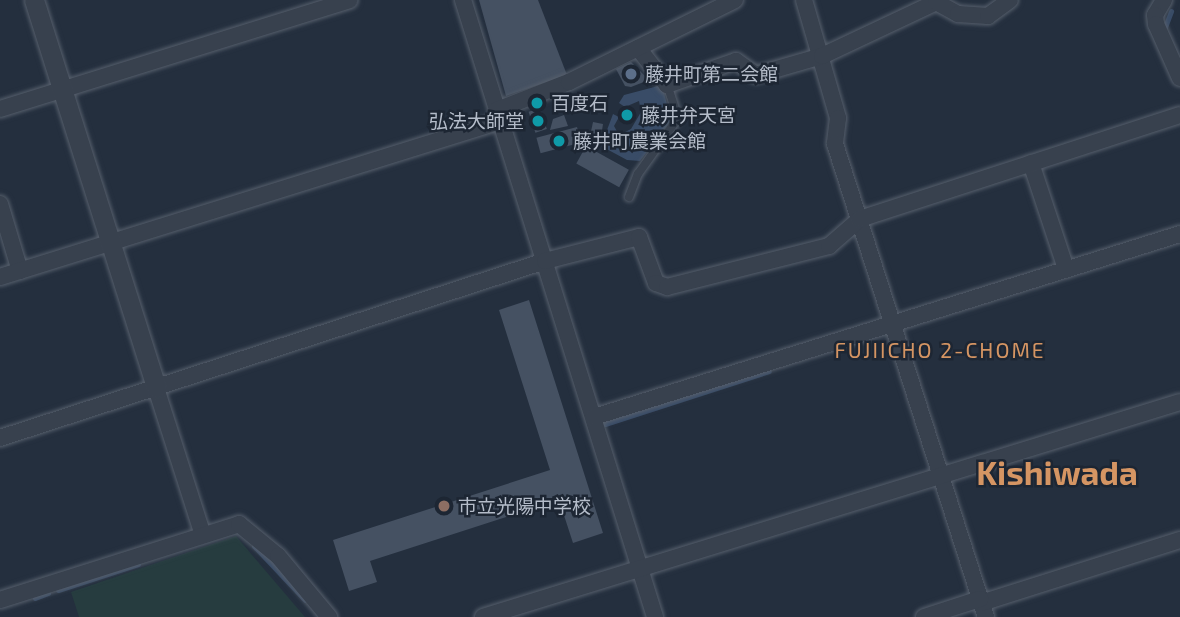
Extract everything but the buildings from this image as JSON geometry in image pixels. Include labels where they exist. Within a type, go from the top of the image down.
[{"type":"street","points":[[34,0],[203,535]]},
{"type":"street","points":[[0,109],[349,0]]},
{"type":"street","points":[[463,0],[655,617]]},
{"type":"street","points":[[0,277],[499,116],[735,0]]},
{"type":"street","points":[[804,0],[838,118],[835,144],[895,322],[982,606]]},
{"type":"street","points":[[638,48],[667,85],[736,61],[756,75],[822,55],[936,2],[958,13],[988,16],[1010,0]]},
{"type":"street","points":[[1164,0],[1155,15],[1156,24],[1180,78]]},
{"type":"street","points":[[0,438],[545,261],[639,237],[656,283],[667,287],[829,246],[860,219],[1180,115]]},
{"type":"street","points":[[1031,163],[1066,269]]},
{"type":"street","points":[[0,204],[20,271]]},
{"type":"street","points":[[594,417],[1180,234]]},
{"type":"street","points":[[483,617],[1180,402]]},
{"type":"street","points":[[0,600],[239,524],[278,556],[329,617]]},
{"type":"street","points":[[924,617],[982,606],[1180,540]]},
{"type":"lane","points":[[629,197],[638,174],[678,118],[667,85]]},
{"type":"green space","points":[[236,536],[305,617],[79,617],[71,592]]},
{"type":"water","points":[[662,85],[671,120],[640,161],[627,160],[601,146],[613,114],[619,117],[614,126],[619,135],[631,129],[641,112],[639,101],[625,107],[619,103],[624,95]]},
{"type":"waterway","points":[[1165,27],[1171,11]]},
{"type":"waterway","points":[[605,424],[769,371]]},
{"type":"waterway","points":[[254,546],[305,600]]},
{"type":"waterway","points":[[58,590],[138,564]]},
{"type":"waterway","points":[[35,598],[48,593]]},
{"type":"place","name":"藤井町第二会館","points":[[631,74]]},
{"type":"place","name":"百度石","points":[[537,103]]},
{"type":"place","name":"藤井弁天宮","points":[[627,115]]},
{"type":"place","name":"弘法大師堂","points":[[538,121]]},
{"type":"place","name":"藤井町農業会館","points":[[559,141]]},
{"type":"place","name":"市立光陽中学校","points":[[444,506]]},
{"type":"district","name":"FUJIICHO 2-CHOME","points":[[940,350]]},
{"type":"district","name":"Kishiwada","points":[[1057,473]]}]
